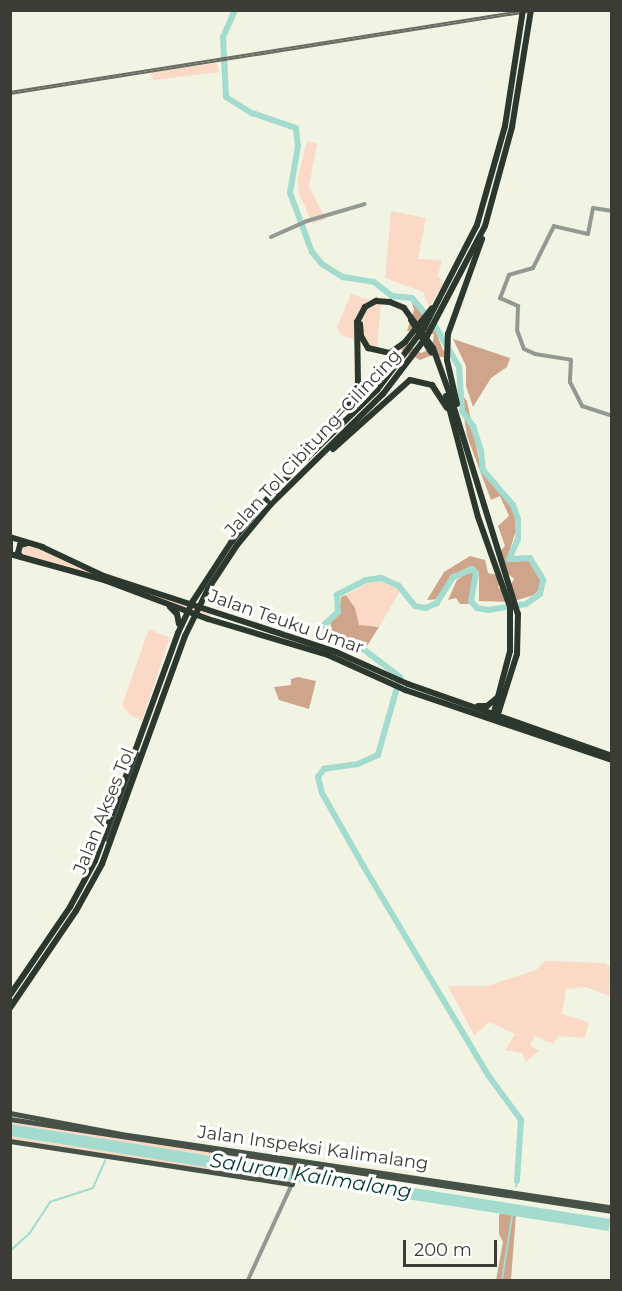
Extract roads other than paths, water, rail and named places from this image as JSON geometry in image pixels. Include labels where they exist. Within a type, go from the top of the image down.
[{"type":"highway","name":"Jalan Tol Cibitung–Cilincing","points":[[10,1007],[76,911],[102,864],[185,636],[208,589],[235,543],[289,486],[375,402],[427,336],[477,225],[508,126],[523,10]]},
{"type":"highway","name":"Jalan Tol Cibitung–Cilincing","points":[[443,299],[485,226],[531,10]]},
{"type":"highway","points":[[450,394],[447,346],[455,309],[485,226]]},
{"type":"highway","points":[[359,322],[364,344],[385,354],[400,348],[423,326],[443,299]]},
{"type":"highway","points":[[278,486],[350,405],[358,383],[359,322],[363,310],[376,301],[390,302],[404,308],[430,342],[450,394],[478,517],[509,593]]},
{"type":"highway","name":"Jalan Tol Cibitung–Cilincing","points":[[10,997],[70,908],[95,861],[178,633],[193,601],[278,486],[377,390],[423,326]]},
{"type":"highway","points":[[289,486],[410,380],[424,381],[438,391],[460,433],[514,616],[503,694],[495,717]]},
{"type":"highway","points":[[10,538],[29,543],[104,576],[188,606],[164,603],[104,580],[21,558],[10,552],[10,538]]},
{"type":"highway","points":[[21,558],[18,553],[20,545],[29,543]]},
{"type":"highway","points":[[164,603],[177,614],[179,624]]},
{"type":"highway","name":"Jalan Teuku Umar","points":[[188,606],[198,615],[208,619],[336,652],[407,687]]},
{"type":"highway","name":"Jalan Teuku Umar","points":[[188,606],[277,637]]},
{"type":"highway","points":[[190,631],[198,620],[208,619]]},
{"type":"highway","points":[[407,687],[466,704],[495,717],[522,724],[612,758]]},
{"type":"highway","points":[[407,687],[612,758]]},
{"type":"highway","points":[[466,704],[487,706],[503,694]]},
{"type":"highway","points":[[503,694],[504,712],[522,724]]},
{"type":"main road","name":"Jalan Akses Tol","points":[[10,997],[73,908],[96,862],[121,801],[179,624],[188,606]]},
{"type":"main road","name":"Jalan Akses Tol","points":[[10,1007],[73,908],[111,840],[174,661],[198,615]]},
{"type":"main road","name":"Jalan Inspeksi Kalimalang","points":[[10,1113],[47,1123]]},
{"type":"main road","name":"Jalan Inspeksi Kalimalang","points":[[10,1119],[612,1209]]},
{"type":"main road","points":[[10,1141],[293,1182],[296,1162]]},
{"type":"street","points":[[271,237],[296,225],[365,204]]},
{"type":"street","points":[[612,211],[593,208],[588,234],[555,226],[530,272],[509,275],[500,293],[501,300],[518,306],[517,330],[524,349],[535,354],[572,360],[570,382],[582,406],[612,416]]},
{"type":"street","points":[[248,1281],[293,1182]]},
{"type":"water","name":"Saluran Kalimalang","points":[[10,1124],[611,1219],[609,1231],[10,1136]]},
{"type":"waterway","points":[[235,10],[223,37],[226,97],[252,113],[296,128],[298,146],[290,193],[312,252],[322,264],[343,277],[374,282],[392,296],[412,298],[434,324],[459,367],[462,411],[473,426],[481,451],[483,470],[513,505],[518,519],[518,539],[509,559],[530,558],[543,580],[540,594],[526,604],[488,610],[477,608],[471,601],[476,574],[473,569],[453,577],[437,603],[426,608],[415,606],[399,586],[381,578],[366,580],[337,595],[338,612],[325,624],[329,639],[354,642],[400,677],[378,755],[358,764],[324,769],[318,777],[322,793],[364,867],[488,1075],[521,1120],[517,1181]]},
{"type":"waterway","points":[[10,1251],[30,1233],[50,1202],[93,1188],[105,1161]]},
{"type":"waterway","points":[[516,1187],[517,1181]]},
{"type":"waterway","points":[[502,1280],[512,1217]]},
{"type":"railway","points":[[10,93],[534,10]]}]
